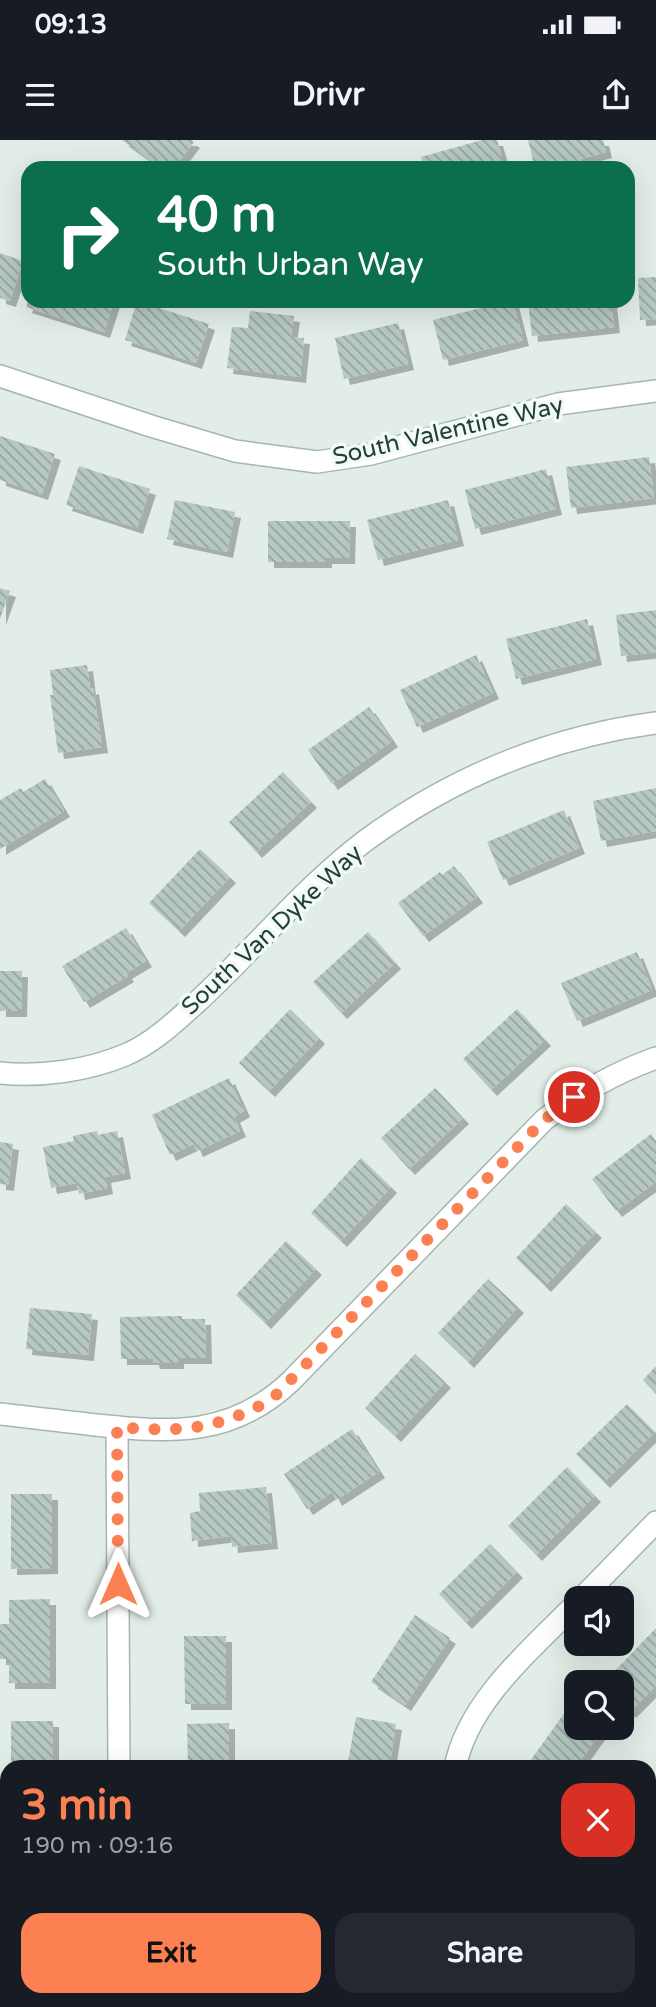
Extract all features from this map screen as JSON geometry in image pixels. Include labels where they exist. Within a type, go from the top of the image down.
[{"type":"street","name":"South Valentine Way","points":[[0,376],[235,451],[317,462],[371,454],[558,404],[656,391]]},
{"type":"street","name":"South Van Dyke Way","points":[[0,1073],[34,1075],[72,1069],[125,1055],[171,1025],[334,867],[364,842],[424,802],[463,781],[539,749],[597,733],[656,723]]},
{"type":"street","points":[[0,1414],[117,1427],[176,1430],[202,1428],[240,1416],[272,1399],[544,1120],[601,1081],[656,1058]]},
{"type":"street","points":[[117,1427],[119,1760]]},
{"type":"street","points":[[594,1586],[656,1522]]},
{"type":"street","points":[[458,1760],[478,1710],[564,1616]]},
{"type":"building","points":[[122,140],[194,142],[179,161],[151,161]]},
{"type":"building","points":[[482,140],[497,140],[503,161],[422,161],[421,157]]},
{"type":"building","points":[[528,140],[603,140],[606,152],[581,159],[582,161],[533,161]]},
{"type":"building","points":[[0,253],[21,260],[21,267],[10,301],[0,298]]},
{"type":"building","points":[[656,277],[656,319],[640,320],[638,278]]},
{"type":"building","points":[[29,308],[112,308],[104,332]]},
{"type":"building","points":[[135,308],[159,308],[209,324],[196,363],[125,340]]},
{"type":"building","points":[[480,308],[515,308],[523,340],[443,360],[433,320]]},
{"type":"building","points":[[529,308],[612,308],[614,327],[532,336]]},
{"type":"building","points":[[250,311],[294,316],[291,337],[304,338],[300,377],[227,368],[232,327],[248,328]]},
{"type":"building","points":[[398,323],[408,364],[344,379],[335,338]]},
{"type":"building","points":[[0,436],[55,454],[42,494],[0,480]]},
{"type":"building","points":[[649,457],[654,498],[571,508],[566,467]]},
{"type":"building","points":[[79,466],[150,489],[137,528],[66,505]]},
{"type":"building","points":[[546,469],[556,509],[475,529],[465,490]]},
{"type":"building","points":[[175,500],[235,512],[227,552],[167,539]]},
{"type":"building","points":[[448,500],[458,540],[378,560],[367,520]]},
{"type":"building","points":[[268,521],[350,521],[349,558],[326,558],[326,562],[268,562]]},
{"type":"building","points":[[0,588],[10,591],[0,619]]},
{"type":"building","points":[[656,610],[656,652],[621,656],[616,615]]},
{"type":"building","points":[[587,619],[596,659],[516,679],[506,639]]},
{"type":"building","points":[[476,655],[493,693],[417,727],[400,690]]},
{"type":"building","points":[[87,665],[102,747],[58,753],[50,695],[53,695],[50,670]]},
{"type":"building","points":[[369,707],[392,741],[332,784],[308,750]]},
{"type":"building","points":[[283,772],[311,802],[256,852],[229,822]]},
{"type":"building","points":[[45,779],[64,811],[0,849],[0,800],[21,788],[23,792]]},
{"type":"building","points":[[656,788],[656,831],[601,841],[593,801]]},
{"type":"building","points":[[564,810],[579,848],[503,880],[487,842]]},
{"type":"building","points":[[200,849],[230,877],[179,931],[149,903]]},
{"type":"building","points":[[454,866],[477,897],[423,936],[398,903],[440,872],[442,875]]},
{"type":"building","points":[[126,928],[146,961],[126,973],[128,976],[84,1002],[62,966]]},
{"type":"building","points":[[368,932],[395,963],[341,1013],[313,982]]},
{"type":"building","points":[[637,952],[652,990],[577,1021],[561,983]]},
{"type":"building","points":[[0,971],[22,971],[21,1011],[0,1011]]},
{"type":"building","points":[[290,1009],[319,1038],[269,1091],[239,1063]]},
{"type":"building","points":[[517,1009],[545,1040],[491,1090],[463,1059]]},
{"type":"building","points":[[229,1078],[244,1111],[234,1117],[240,1131],[197,1151],[194,1144],[170,1155],[152,1115]]},
{"type":"building","points":[[435,1088],[463,1118],[409,1169],[381,1138]]},
{"type":"building","points":[[97,1131],[98,1135],[117,1131],[125,1173],[105,1177],[107,1188],[79,1194],[77,1183],[51,1188],[43,1147],[74,1141],[73,1136]]},
{"type":"building","points":[[651,1134],[656,1141],[656,1182],[616,1211],[592,1179]]},
{"type":"building","points":[[0,1142],[13,1144],[8,1185],[0,1184]]},
{"type":"building","points":[[361,1158],[391,1187],[341,1241],[311,1213]]},
{"type":"building","points":[[566,1204],[596,1232],[545,1286],[516,1258]]},
{"type":"building","points":[[286,1241],[316,1269],[265,1323],[236,1295]]},
{"type":"building","points":[[488,1279],[518,1307],[468,1362],[438,1333]]},
{"type":"building","points":[[30,1308],[92,1314],[88,1355],[26,1349]]},
{"type":"building","points":[[182,1316],[182,1319],[205,1319],[206,1358],[178,1358],[178,1363],[154,1363],[153,1359],[121,1359],[120,1317]]},
{"type":"building","points":[[415,1354],[445,1382],[395,1436],[365,1408]]},
{"type":"building","points":[[656,1366],[656,1394],[643,1380]]},
{"type":"building","points":[[627,1404],[655,1432],[604,1482],[576,1454]]},
{"type":"building","points":[[352,1429],[379,1472],[336,1500],[332,1492],[307,1509],[284,1474]]},
{"type":"building","points":[[567,1467],[595,1496],[536,1555],[508,1526]]},
{"type":"building","points":[[266,1487],[272,1543],[232,1547],[231,1536],[192,1541],[190,1513],[200,1511],[199,1493]]},
{"type":"building","points":[[11,1494],[52,1494],[52,1568],[11,1569]]},
{"type":"building","points":[[490,1544],[517,1572],[466,1623],[439,1594]]},
{"type":"building","points":[[50,1599],[50,1683],[9,1683],[9,1659],[0,1659],[0,1624],[9,1624],[9,1600]]},
{"type":"building","points":[[415,1615],[450,1638],[405,1705],[371,1682]]},
{"type":"building","points":[[656,1628],[656,1686],[634,1708],[634,1670],[616,1670],[629,1656],[634,1656],[634,1651]]},
{"type":"building","points":[[184,1636],[226,1636],[226,1704],[185,1704]]},
{"type":"building","points":[[564,1714],[564,1740],[595,1740],[581,1760],[531,1760]]},
{"type":"building","points":[[356,1717],[396,1724],[390,1760],[348,1760]]},
{"type":"building","points":[[11,1721],[53,1721],[53,1760],[11,1760]]},
{"type":"building","points":[[229,1723],[229,1760],[188,1760],[187,1724]]},
{"type":"route","points":[[118,1584],[117,1427],[149,1430],[202,1428],[251,1411],[272,1399],[544,1120],[574,1097]]}]
